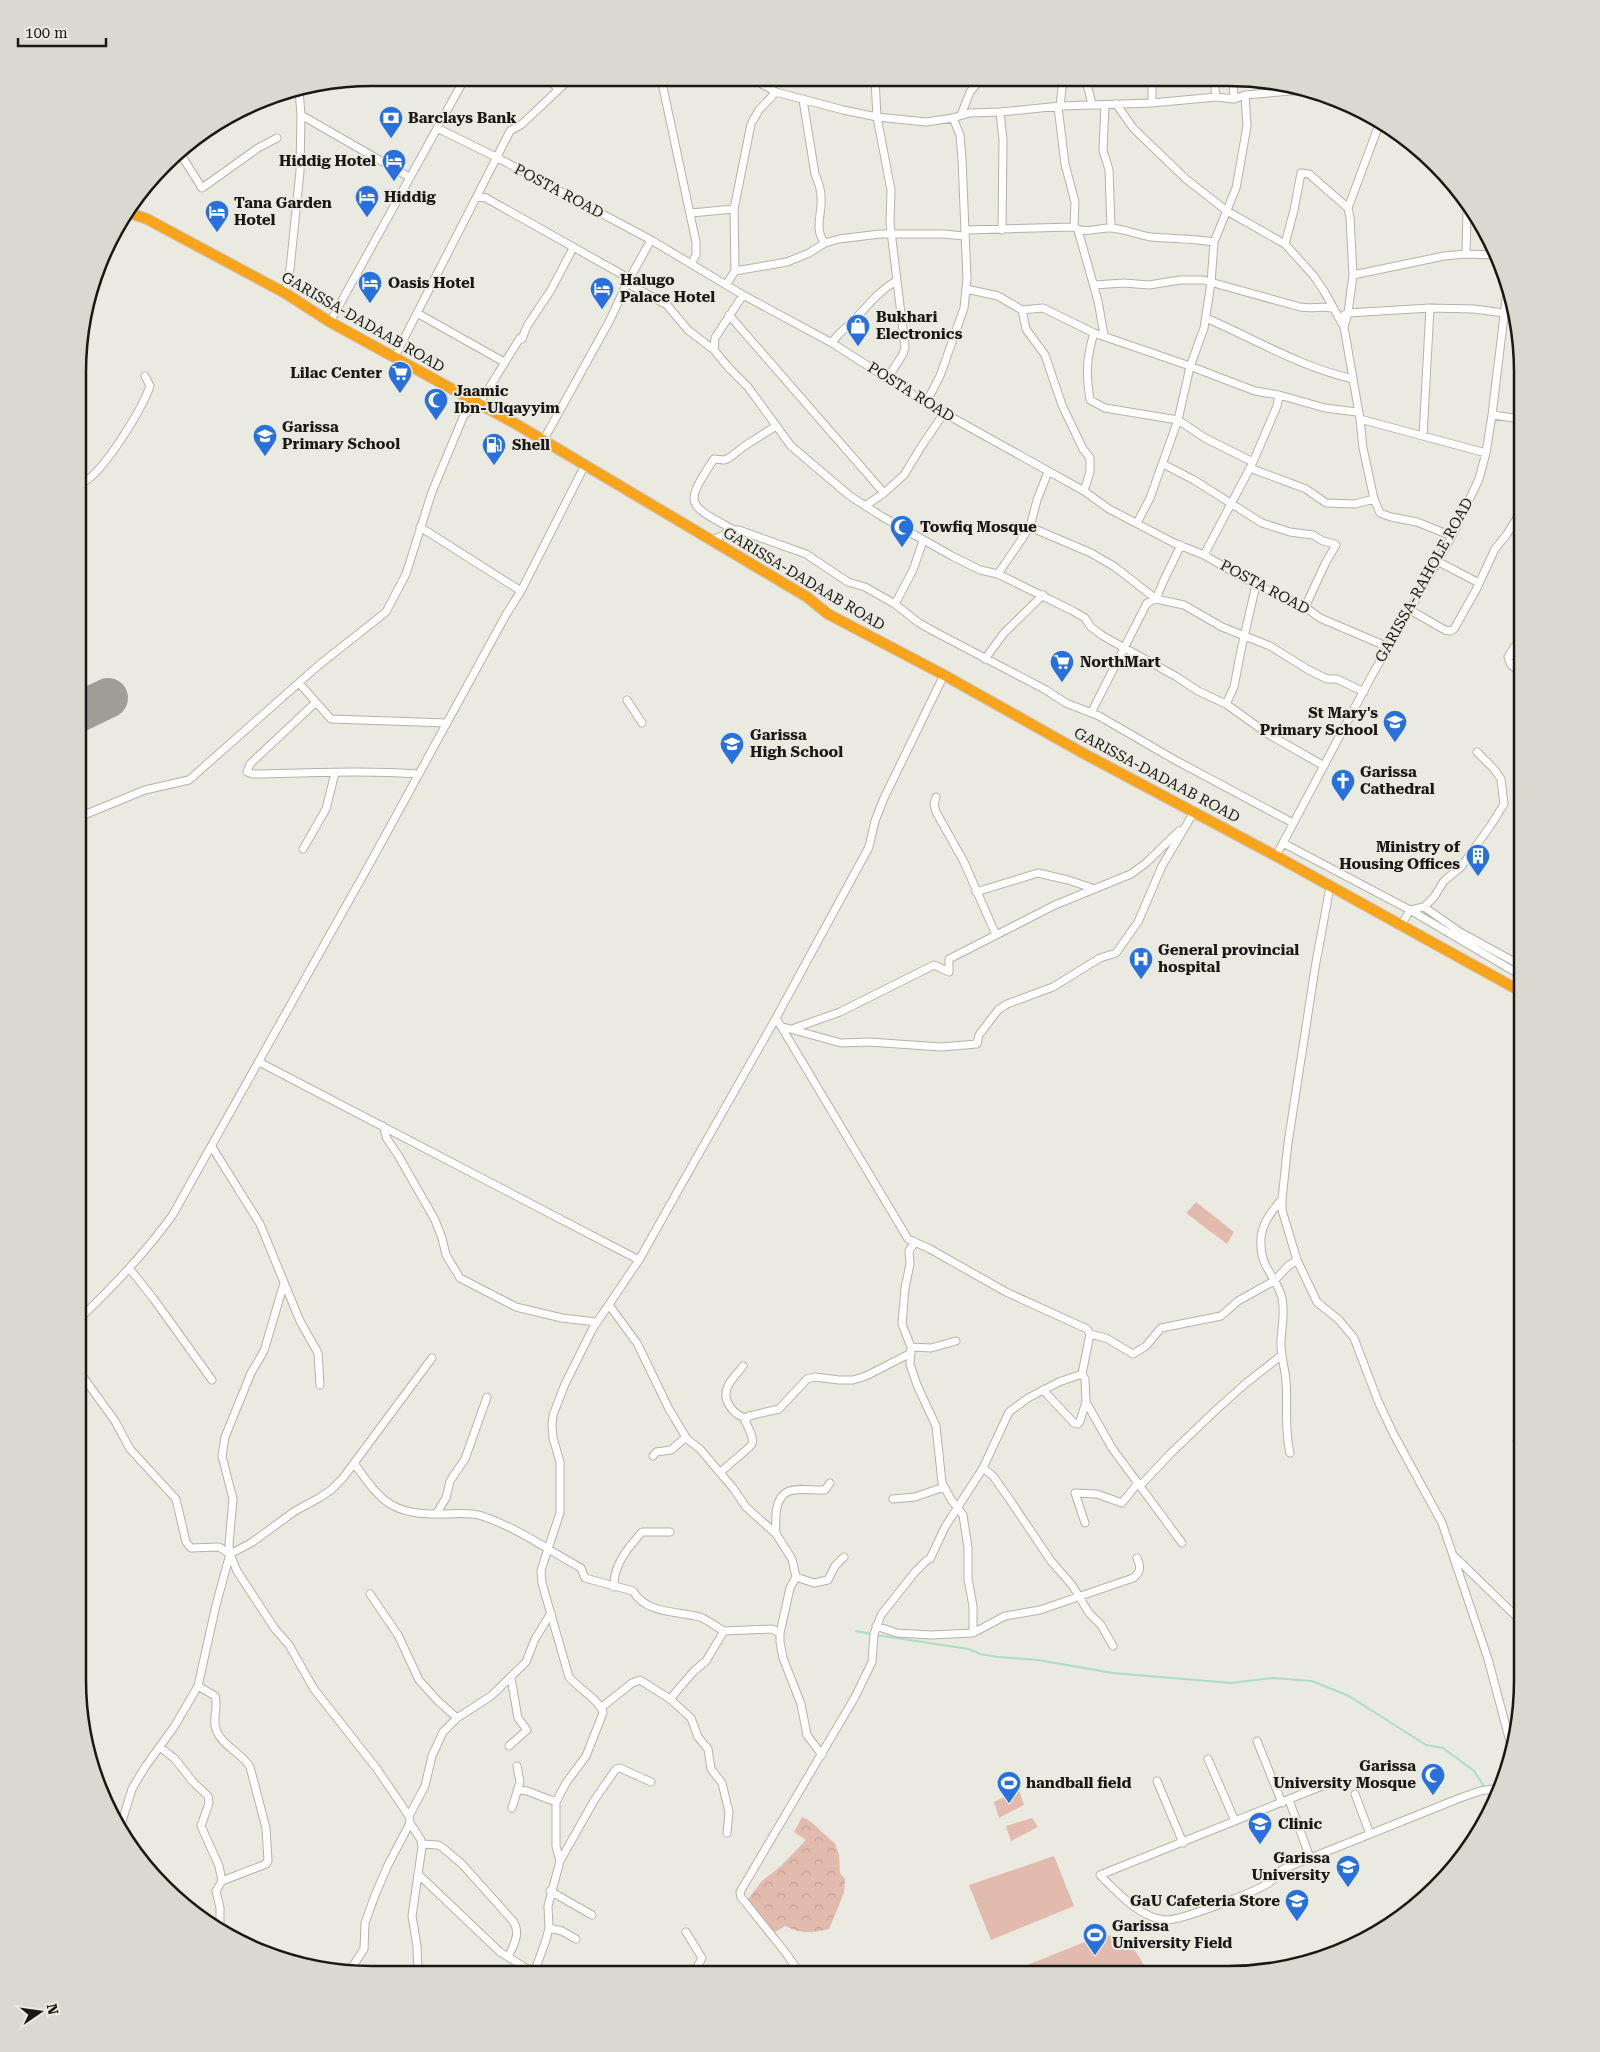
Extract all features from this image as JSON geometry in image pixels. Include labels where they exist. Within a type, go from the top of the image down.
[{"type":"highway","name":"GARISSA-DADAAB ROAD","points":[[133,214],[147,219],[284,294],[330,322],[585,465],[807,597],[828,614],[944,675],[1081,752],[1276,856],[1514,988]]},
{"type":"street","points":[[330,322],[461,86]]},
{"type":"street","points":[[555,86],[559,89]]},
{"type":"street","points":[[394,358],[510,131],[522,124],[562,86]]},
{"type":"street","points":[[663,86],[697,248],[691,264]]},
{"type":"street","points":[[766,86],[776,92],[803,100],[877,117],[926,122],[953,118],[969,113],[1092,104],[1152,103],[1216,97],[1234,99],[1245,95],[1282,92]]},
{"type":"street","points":[[875,86],[877,117],[891,190],[889,208],[891,234],[904,347],[903,354],[887,379]]},
{"type":"street","points":[[961,115],[970,92],[975,86]]},
{"type":"street","points":[[1062,86],[1059,106],[1065,164],[1075,202],[1076,229],[1094,285],[1104,335]]},
{"type":"street","points":[[1088,86],[1092,104]]},
{"type":"street","points":[[1152,86],[1152,103]]},
{"type":"street","points":[[1215,86],[1216,97]]},
{"type":"street","points":[[1233,86],[1234,99]]},
{"type":"street","points":[[726,285],[735,271],[734,210],[751,124],[760,110],[776,92]]},
{"type":"street","points":[[1137,523],[1150,498],[1178,420],[1190,367],[1206,318],[1214,242],[1236,188],[1239,172],[1246,126],[1245,95]]},
{"type":"street","points":[[284,294],[290,269],[292,232],[300,172],[299,96]]},
{"type":"street","points":[[803,100],[815,174],[819,182],[822,198],[818,219],[819,232],[825,243]]},
{"type":"street","points":[[1116,104],[1134,129],[1186,179],[1227,210],[1285,244],[1313,275],[1344,327],[1363,448],[1374,498],[1380,513],[1417,522],[1452,536]]},
{"type":"street","points":[[1104,105],[1103,150],[1109,170],[1111,228]]},
{"type":"street","points":[[1000,112],[1003,169],[1002,230]]},
{"type":"street","points":[[301,115],[409,177]]},
{"type":"street","points":[[926,403],[940,376],[964,308],[966,289],[960,135],[953,118]]},
{"type":"street","name":"POSTA ROAD","points":[[437,128],[496,157],[651,240],[742,296],[832,344],[926,403],[1084,491],[1109,509],[1181,546],[1204,555],[1256,585],[1305,607],[1320,618],[1388,647]]},
{"type":"street","points":[[1344,327],[1348,313],[1352,275],[1348,208],[1378,128]]},
{"type":"street","points":[[183,158],[202,188],[258,148],[277,138]]},
{"type":"street","points":[[1285,244],[1301,172],[1308,174],[1348,208]]},
{"type":"street","points":[[477,196],[486,198],[623,275],[627,284],[667,305],[688,330],[714,350],[748,387],[792,446],[850,496],[923,540],[980,570],[998,574],[1043,595],[1085,618],[1091,627],[1177,677],[1186,685],[1226,704],[1268,734],[1324,766]]},
{"type":"street","points":[[691,213],[734,210]]},
{"type":"street","points":[[1466,254],[1467,214]]},
{"type":"street","points":[[735,271],[786,262],[809,253],[825,243],[891,234],[1111,228],[1151,237],[1198,239],[1214,242]]},
{"type":"street","points":[[543,442],[610,320],[651,240]]},
{"type":"street","points":[[86,814],[145,790],[188,780],[299,682],[386,612],[406,574],[416,548],[420,527],[432,492],[464,415],[479,404],[520,338],[522,339],[525,335],[527,326],[551,290],[573,248]]},
{"type":"street","points":[[1352,275],[1414,262],[1466,254],[1489,255]]},
{"type":"street","points":[[1094,285],[1124,283],[1149,285],[1180,280],[1203,280],[1300,307],[1320,306],[1332,308]]},
{"type":"street","points":[[832,344],[836,337],[857,318],[879,292],[896,281]]},
{"type":"street","points":[[966,289],[998,296],[1022,310],[1043,308],[1094,333],[1104,335],[1255,391],[1279,395],[1359,416],[1486,453]]},
{"type":"street","points":[[714,350],[715,338],[742,296]]},
{"type":"street","name":"GARISSA-RAHOLE ROAD","points":[[1276,856],[1388,647],[1452,536],[1479,479],[1486,453],[1492,415],[1505,304]]},
{"type":"street","points":[[1338,316],[1348,313],[1430,308],[1474,309],[1504,313]]},
{"type":"street","points":[[1424,436],[1430,308]]},
{"type":"street","points":[[1022,310],[1026,329],[1046,355],[1062,405],[1082,449],[1090,458],[1090,472],[1084,491]]},
{"type":"street","points":[[417,313],[504,362]]},
{"type":"street","points":[[729,315],[884,493]]},
{"type":"street","points":[[1206,318],[1265,345],[1288,358],[1325,373],[1353,379]]},
{"type":"street","points":[[1094,333],[1086,364],[1090,400],[1105,408],[1178,420],[1204,438],[1252,465],[1306,489],[1326,503],[1355,504],[1374,498]]},
{"type":"street","points":[[86,479],[102,466],[145,402],[150,386],[145,376]]},
{"type":"street","points":[[1204,555],[1252,465],[1277,406],[1279,395]]},
{"type":"street","points":[[865,506],[884,493],[904,475],[944,413]]},
{"type":"street","points":[[1492,415],[1514,418]]},
{"type":"street","points":[[776,426],[746,444],[729,458],[724,460],[714,459],[701,478],[693,497],[696,507],[702,513],[734,530],[771,540],[806,554],[848,582],[865,588],[895,604],[919,623],[1046,690],[1066,703],[1091,713],[1292,823]]},
{"type":"street","points":[[1163,464],[1262,523],[1290,532],[1313,535],[1323,541],[1336,545],[1305,607]]},
{"type":"street","points":[[86,1312],[129,1268],[172,1216],[507,613],[522,591],[585,465]]},
{"type":"street","points":[[998,574],[1030,527],[1037,500],[1048,472]]},
{"type":"street","points":[[1410,610],[1450,631],[1458,624],[1495,549],[1514,523]]},
{"type":"street","points":[[420,527],[522,591]]},
{"type":"street","points":[[1030,527],[1090,553],[1115,567],[1156,599],[1184,605],[1207,619],[1270,646],[1327,679],[1338,679],[1364,692]]},
{"type":"street","points":[[710,540],[734,530]]},
{"type":"street","points":[[895,604],[912,570],[923,540]]},
{"type":"street","points":[[1091,713],[1147,603],[1156,599],[1181,546]]},
{"type":"street","points":[[1437,560],[1479,584]]},
{"type":"street","points":[[1226,704],[1234,687],[1256,585]]},
{"type":"street","points":[[985,659],[1004,633],[1043,595]]},
{"type":"street","points":[[1514,646],[1508,656],[1511,665],[1514,667]]},
{"type":"street","points":[[1508,656],[1514,655]]},
{"type":"street","points":[[560,1861],[556,1846],[556,1802],[566,1783],[586,1756],[603,1713],[602,1708],[576,1686],[569,1677],[542,1583],[541,1571],[560,1513],[560,1462],[553,1438],[553,1414],[565,1384],[596,1322],[639,1260],[776,1018],[869,847],[875,821],[884,798],[944,675]]},
{"type":"street","points":[[299,682],[315,703],[331,719],[447,722]]},
{"type":"street","points":[[627,700],[642,722]]},
{"type":"street","points":[[315,703],[250,764],[248,772],[253,774],[375,771],[419,774]]},
{"type":"street","points":[[1401,925],[1410,910],[1424,907],[1434,897],[1444,881],[1461,867],[1504,804],[1501,779],[1477,752]]},
{"type":"street","points":[[303,848],[326,809],[335,772]]},
{"type":"street","points":[[936,797],[934,804],[936,812],[950,834],[996,935]]},
{"type":"street","points":[[783,1027],[842,1043],[869,1042],[941,1047],[977,1044],[979,1035],[998,1010],[1007,1004],[1053,988],[1100,958],[1116,953],[1138,922],[1162,866],[1194,812]]},
{"type":"street","points":[[792,1029],[840,1012],[934,965],[949,972],[949,958],[1055,905],[1131,874],[1146,863],[1183,828]]},
{"type":"street","points":[[1283,843],[1410,910],[1514,971]]},
{"type":"street","points":[[976,892],[1038,873],[1095,889]]},
{"type":"street","points":[[1330,887],[1316,962],[1288,1143],[1282,1210],[1297,1260],[1317,1302],[1340,1320],[1354,1338],[1378,1401],[1393,1433],[1442,1523],[1488,1659],[1508,1735]]},
{"type":"street","points":[[1424,907],[1460,932],[1514,962]]},
{"type":"street","points":[[776,1018],[908,1239],[930,1249],[1006,1292],[1087,1329],[1090,1334],[1082,1374],[1086,1380],[1086,1402],[1079,1423],[1074,1423],[1043,1390]]},
{"type":"street","points":[[259,1062],[639,1260]]},
{"type":"street","points":[[383,1126],[387,1140],[398,1155],[435,1220],[446,1255],[460,1278],[516,1307],[562,1318],[596,1322]]},
{"type":"street","points":[[212,1147],[260,1224],[300,1321],[318,1353],[320,1385]]},
{"type":"street","points":[[1282,1199],[1262,1227],[1261,1240],[1262,1260],[1282,1296],[1282,1355],[1286,1380],[1286,1438],[1290,1453]]},
{"type":"street","points":[[915,1242],[909,1251],[910,1264],[905,1288],[902,1324],[911,1350],[910,1364],[917,1385],[936,1426],[944,1487],[963,1515],[968,1548],[968,1579],[973,1633]]},
{"type":"street","points":[[1090,1334],[1106,1338],[1133,1354],[1146,1346],[1162,1328],[1221,1316],[1238,1301],[1274,1281],[1288,1266],[1297,1260]]},
{"type":"street","points":[[129,1268],[212,1380]]},
{"type":"street","points":[[284,1283],[264,1351],[251,1373],[225,1437],[222,1456],[233,1500],[229,1544],[230,1554],[237,1571],[275,1629],[289,1645],[314,1689],[377,1769],[410,1819],[422,1844],[412,1916],[417,1946],[418,1966]]},
{"type":"street","points":[[609,1305],[637,1343],[669,1409],[686,1437],[700,1449],[733,1488],[746,1508],[776,1534],[792,1559],[796,1577],[790,1588],[780,1633],[783,1658],[801,1704],[806,1735],[822,1754]]},
{"type":"street","points":[[746,1418],[753,1414],[779,1409],[807,1380],[815,1377],[853,1380],[880,1370],[911,1350],[931,1348],[956,1341]]},
{"type":"street","points":[[1085,1522],[1075,1493],[1097,1494],[1122,1503],[1216,1410],[1282,1355]]},
{"type":"street","points":[[122,1820],[132,1789],[145,1767],[174,1727],[198,1686],[216,1605],[230,1554],[251,1543],[295,1511],[331,1490],[354,1463],[432,1358]]},
{"type":"street","points":[[743,1366],[727,1387],[726,1392],[730,1407],[736,1414],[746,1418]]},
{"type":"street","points":[[795,1966],[746,1903],[740,1892],[855,1697],[872,1662],[876,1626],[889,1602],[914,1572],[930,1559],[957,1506],[983,1468],[1009,1412],[1043,1390],[1082,1374]]},
{"type":"street","points":[[86,1381],[115,1421],[130,1449],[176,1499],[186,1542],[191,1548],[219,1547],[230,1554]]},
{"type":"street","points":[[436,1514],[446,1498],[450,1481],[465,1458],[487,1397]]},
{"type":"street","points":[[1086,1402],[1112,1448],[1182,1543]]},
{"type":"street","points":[[720,1473],[728,1464],[749,1449],[752,1443],[746,1418]]},
{"type":"street","points":[[653,1456],[656,1452],[671,1450],[686,1437]]},
{"type":"street","points":[[354,1463],[377,1495],[386,1503],[426,1514],[480,1515],[519,1532],[581,1568],[586,1578],[633,1591],[636,1597],[662,1611],[700,1618],[724,1631],[764,1629],[780,1633]]},
{"type":"street","points":[[983,1468],[993,1476],[1051,1561],[1072,1586],[1078,1598],[1100,1625],[1113,1646]]},
{"type":"street","points":[[776,1534],[776,1506],[781,1496],[792,1490],[825,1490],[830,1483]]},
{"type":"street","points":[[894,1499],[915,1498],[944,1487]]},
{"type":"street","points":[[614,1587],[614,1577],[623,1554],[642,1532],[670,1532]]},
{"type":"street","points":[[796,1577],[814,1583],[828,1580],[835,1566],[844,1557]]},
{"type":"street","points":[[1455,1557],[1514,1614]]},
{"type":"street","points":[[876,1626],[897,1633],[973,1633],[1005,1616],[1040,1610],[1133,1578],[1139,1573],[1140,1569],[1137,1558]]},
{"type":"street","points":[[370,1594],[398,1635],[419,1680],[437,1700],[458,1718]]},
{"type":"street","points":[[354,1965],[364,1949],[365,1923],[425,1786],[437,1742],[443,1732],[458,1718],[491,1696],[526,1662],[535,1639],[551,1613]]},
{"type":"street","points":[[670,1699],[694,1671],[706,1661],[724,1631]]},
{"type":"street","points":[[509,1746],[527,1730],[518,1718],[511,1678]]},
{"type":"street","points":[[602,1708],[632,1683],[640,1680],[670,1699],[691,1718],[698,1737],[708,1749],[711,1769],[722,1783],[726,1793],[729,1812],[727,1833]]},
{"type":"street","points":[[198,1686],[215,1696],[214,1723],[217,1732],[225,1743],[246,1761],[250,1767],[266,1828],[268,1861],[266,1864],[222,1881],[216,1891],[220,1908],[220,1922]]},
{"type":"street","points":[[1257,1741],[1310,1858]]},
{"type":"street","points":[[160,1747],[175,1759],[193,1782],[207,1793],[208,1803],[201,1826],[219,1866],[222,1881]]},
{"type":"street","points":[[1208,1759],[1234,1821]]},
{"type":"street","points":[[512,1808],[520,1782],[517,1766]]},
{"type":"street","points":[[536,1966],[549,1928],[547,1915],[550,1891],[560,1861],[596,1799],[616,1769],[620,1768],[651,1782]]},
{"type":"street","points":[[1157,1781],[1183,1843]]},
{"type":"street","points":[[1322,1786],[1100,1875],[1127,1902],[1151,1915],[1166,1920],[1202,1911],[1269,1883],[1283,1870],[1310,1858],[1480,1790],[1493,1788]]},
{"type":"street","points":[[518,1790],[527,1791],[556,1802]]},
{"type":"street","points":[[1355,1794],[1370,1834]]},
{"type":"street","points":[[422,1844],[438,1845],[462,1864],[513,1921],[516,1925],[516,1941],[508,1957]]},
{"type":"street","points":[[418,1874],[488,1942],[523,1966]]},
{"type":"street","points":[[550,1891],[592,1915]]},
{"type":"street","points":[[549,1928],[562,1931],[576,1939]]},
{"type":"street","points":[[686,1932],[694,1942],[702,1958],[698,1966]]},
{"type":"green space","points":[[1196,1202],[1234,1232],[1227,1244],[1186,1213]]},
{"type":"green space","name":"handball field","points":[[1019,1790],[1024,1805],[999,1818],[994,1802]]},
{"type":"green space","points":[[802,1817],[811,1822],[835,1843],[839,1855],[840,1873],[845,1879],[844,1893],[829,1929],[807,1932],[785,1926],[767,1937],[744,1904],[762,1881],[781,1866],[806,1840],[794,1832]]},
{"type":"green space","name":"handball field","points":[[1032,1818],[1038,1827],[1011,1841],[1006,1826]]},
{"type":"green space","points":[[1054,1856],[1074,1906],[991,1940],[969,1885]]},
{"type":"green space","name":"Garissa University Field","points":[[1102,1935],[1118,1938],[1125,1942],[1136,1952],[1144,1966],[1024,1966]]},
{"type":"waterway","points":[[856,1631],[871,1634]]},
{"type":"waterway","points":[[876,1635],[969,1649],[980,1654],[998,1657],[1038,1660],[1113,1673],[1231,1683],[1272,1678],[1312,1681],[1349,1696],[1426,1745],[1443,1748],[1474,1771],[1485,1788]]},
{"type":"waterway","points":[[1487,1792],[1489,1796]]},
{"type":"runway","points":[[86,709],[108,698]]},
{"type":"place","name":"Barclays Bank","points":[[391,139]]},
{"type":"place","name":"Hiddig Hotel","points":[[394,182]]},
{"type":"place","name":"Hiddig","points":[[367,218]]},
{"type":"place","name":"Tana Garden Hotel","points":[[217,233]]},
{"type":"place","name":"Oasis Hotel","points":[[370,304]]},
{"type":"place","name":"Halugo Palace Hotel","points":[[602,310]]},
{"type":"place","name":"Bukhari Electronics","points":[[858,347]]},
{"type":"place","name":"Lilac Center","points":[[400,394]]},
{"type":"place","name":"Jaamic Ibn-Ulqayyim","points":[[436,421]]},
{"type":"place","name":"Garissa Primary School","points":[[265,457]]},
{"type":"place","name":"Shell","points":[[494,466]]},
{"type":"place","name":"Towfiq Mosque","points":[[902,548]]},
{"type":"place","name":"NorthMart","points":[[1062,683]]},
{"type":"place","name":"St Mary's Primary School","points":[[1395,743]]},
{"type":"place","name":"Garissa High School","points":[[732,765]]},
{"type":"place","name":"Garissa Cathedral","points":[[1343,802]]},
{"type":"place","name":"Ministry of Housing Offices","points":[[1478,877]]},
{"type":"place","name":"General provincial hospital","points":[[1141,980]]},
{"type":"place","name":"Garissa University Mosque","points":[[1433,1796]]},
{"type":"place","name":"handball field","points":[[1009,1804]]},
{"type":"place","name":"Clinic","points":[[1260,1845]]},
{"type":"place","name":"Garissa University","points":[[1348,1888]]},
{"type":"place","name":"GaU Cafeteria Store","points":[[1297,1922]]},
{"type":"place","name":"Garissa University Field","points":[[1095,1956]]}]
